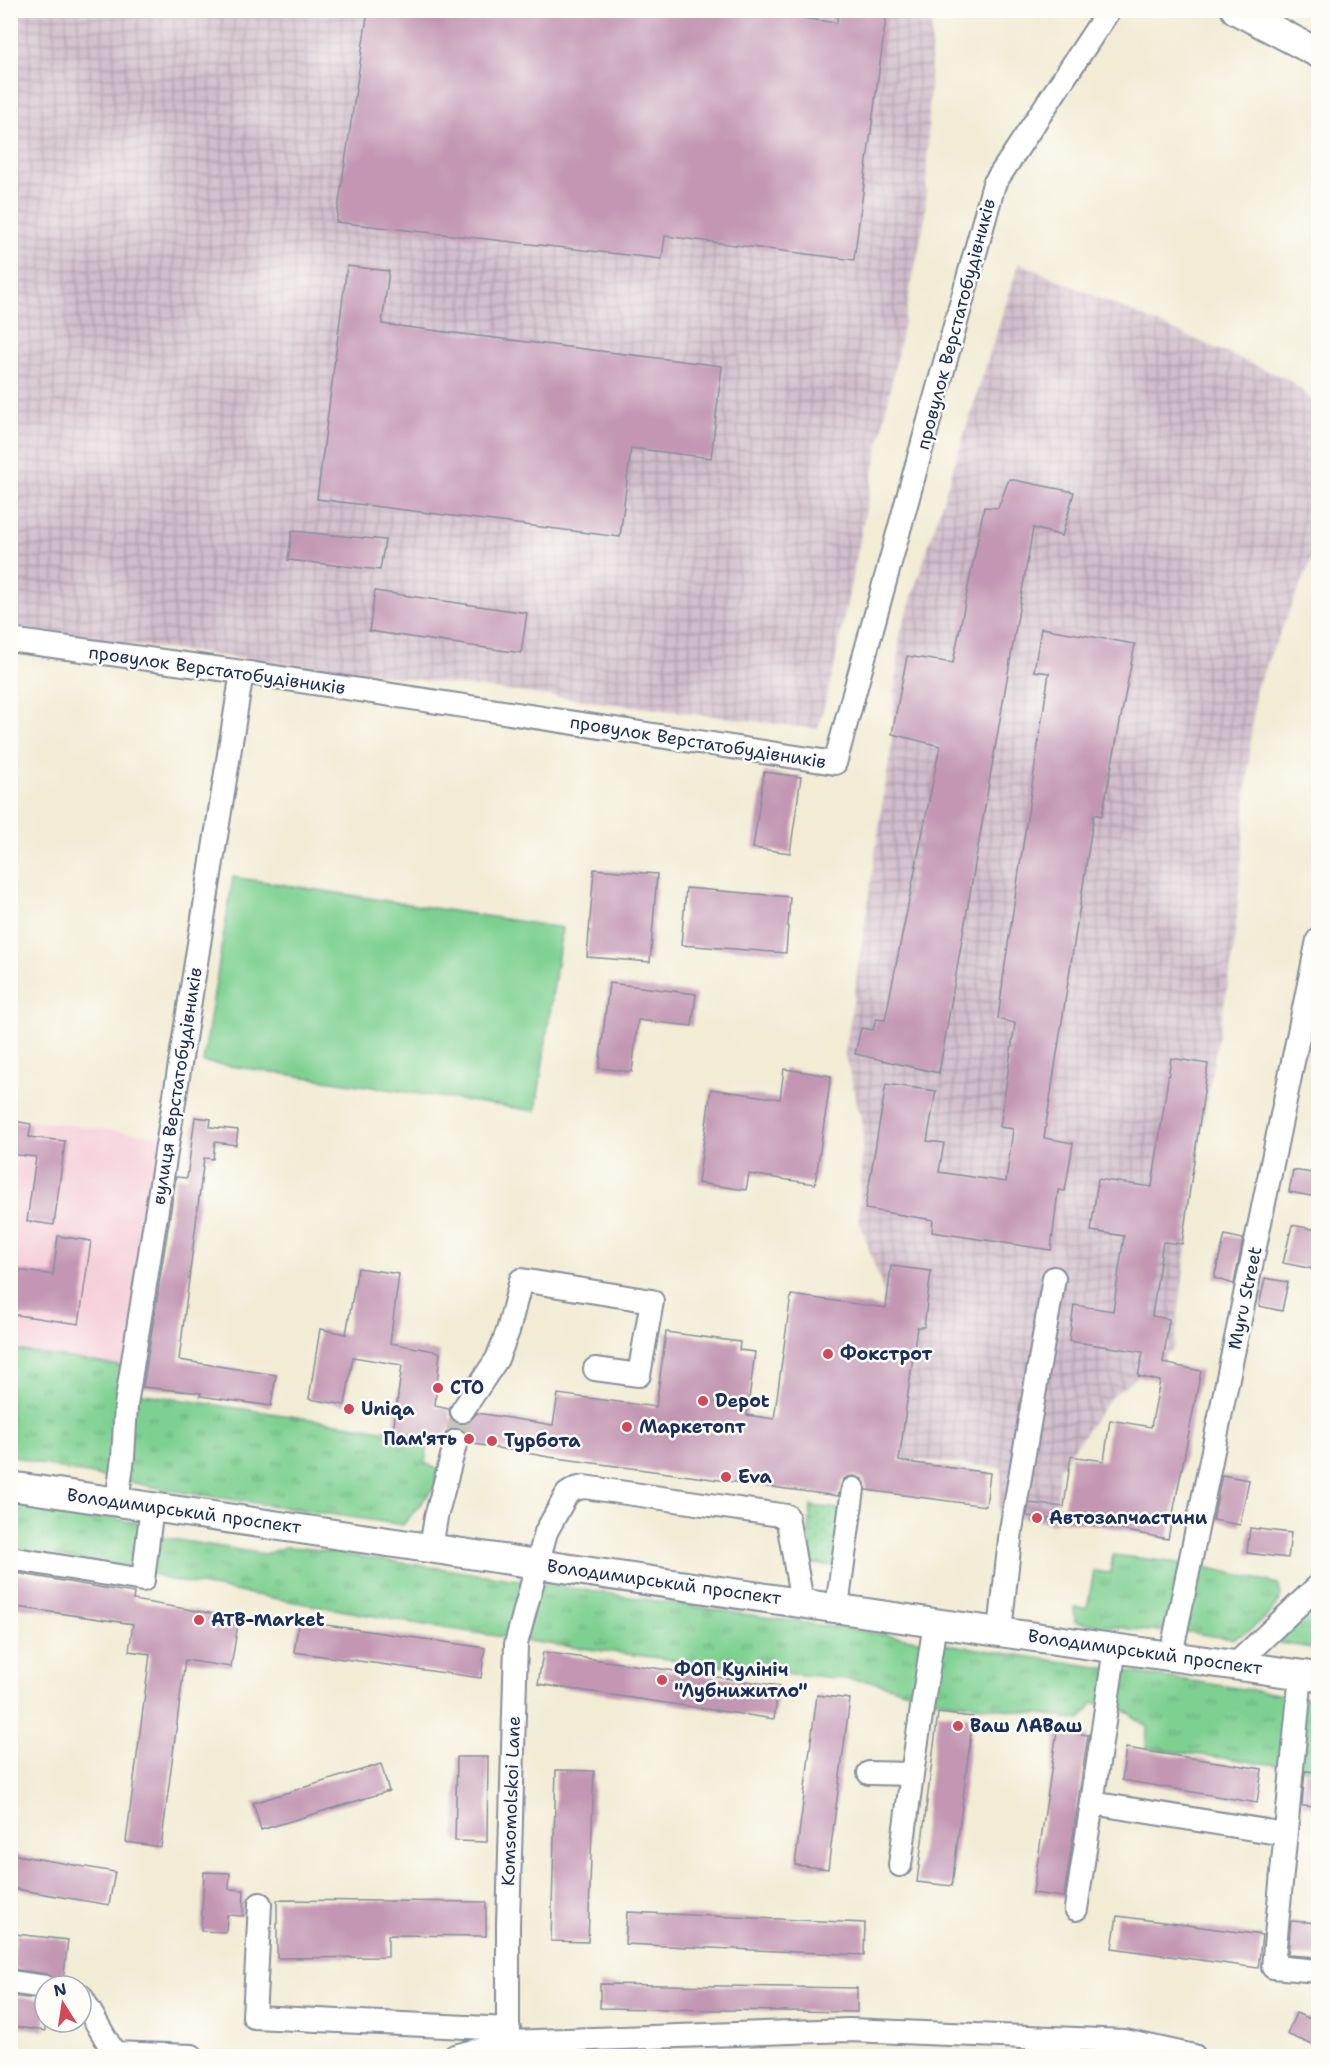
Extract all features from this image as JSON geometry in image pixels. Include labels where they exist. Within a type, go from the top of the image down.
[{"type":"main road","points":[[1236,10],[1318,53]]},
{"type":"main road","name":"Володимирський проспект","points":[[10,1485],[935,1623],[1310,1675]]},
{"type":"street","name":"провулок Верстатобудівників","points":[[10,640],[242,672],[835,763],[994,184],[1109,10]]},
{"type":"street","name":"вулиця Верстатобудівників","points":[[117,1501],[123,1458],[126,1405],[242,672]]},
{"type":"street","name":"Myru Street","points":[[1171,1655],[1318,940]]},
{"type":"street","points":[[1000,1631],[1011,1530],[1054,1278]]},
{"type":"street","points":[[462,1411],[497,1359],[508,1331],[521,1280],[652,1301],[639,1375],[595,1369]]},
{"type":"street","points":[[431,1548],[436,1517],[456,1441]]},
{"type":"street","name":"Komsomolskoi Lane","points":[[509,2036],[508,1924],[516,1644],[546,1532],[567,1494],[584,1487],[787,1516],[802,1602]]},
{"type":"street","points":[[837,1607],[853,1489]]},
{"type":"street","points":[[10,1558],[143,1580],[152,1506]]},
{"type":"street","points":[[1236,1664],[1318,1586]]},
{"type":"street","points":[[900,1865],[935,1623]]},
{"type":"street","points":[[1076,1909],[1115,1648]]},
{"type":"street","points":[[1310,1675],[1285,1834],[1273,1967],[1318,1971]]},
{"type":"street","points":[[868,1773],[912,1774]]},
{"type":"street","points":[[1092,1803],[1285,1834]]},
{"type":"street","points":[[260,1904],[254,2017],[509,2036],[849,2030],[1125,2041],[1194,2056]]},
{"type":"street","points":[[10,1982],[33,1985]]},
{"type":"street","points":[[93,2017],[114,2053],[192,2056]]},
{"type":"street","points":[[455,2056],[509,2036]]},
{"type":"shaded area","points":[[10,11],[921,11],[932,24],[925,218],[833,672],[818,729],[103,641],[11,626]]},
{"type":"shaded area","points":[[1019,263],[1289,380],[1318,405],[1318,545],[1255,691],[1234,950],[1202,1127],[1174,1348],[1110,1398],[1059,1469],[1056,1525],[998,1512],[1002,1468],[867,1455],[884,1293],[859,1220],[863,1127],[845,1055],[891,747],[900,634]]},
{"type":"shaded area","points":[[10,1118],[161,1136],[126,1367],[11,1349]]},
{"type":"green space","points":[[233,877],[562,928],[536,1111],[203,1062]]},
{"type":"green space","points":[[10,1349],[126,1367],[124,1391],[429,1437],[425,1463],[437,1469],[436,1485],[403,1525],[175,1491],[67,1470],[11,1456]]},
{"type":"green space","points":[[11,1503],[135,1522],[151,1528],[159,1537],[265,1554],[285,1547],[304,1548],[1318,1700],[1318,1769],[1146,1748],[1147,1727],[1122,1710],[1109,1705],[1093,1703],[1081,1720],[932,1699],[874,1682],[754,1670],[541,1643],[413,1623],[166,1579],[139,1568],[11,1550]]},
{"type":"green space","points":[[811,1506],[844,1510],[837,1567],[806,1563]]},
{"type":"green space","points":[[1113,1555],[1196,1565],[1278,1584],[1281,1596],[1267,1616],[1245,1633],[1232,1639],[1188,1632],[1148,1631],[1075,1622],[1074,1607],[1087,1608],[1094,1571],[1110,1573]]},
{"type":"green space","points":[[1318,1590],[1318,1649],[1279,1643],[1272,1637]]},
{"type":"green space","points":[[11,2051],[54,2053],[63,2056],[11,2056]]},
{"type":"building","points":[[368,10],[746,10],[837,23],[838,10],[887,10],[854,260],[665,236],[662,259],[336,222]]},
{"type":"building","points":[[347,266],[389,271],[382,324],[722,366],[711,458],[631,448],[620,537],[317,499]]},
{"type":"building","points":[[1009,479],[1074,492],[1062,536],[1033,528],[939,1073],[855,1054],[861,1028],[873,1030],[876,1019],[885,1020],[940,746],[892,734],[907,656],[953,663],[984,507],[998,508]]},
{"type":"building","points":[[292,531],[385,540],[380,570],[288,560]]},
{"type":"building","points":[[375,591],[527,613],[521,653],[369,631]]},
{"type":"building","points":[[1041,628],[1135,644],[1102,816],[1094,814],[1044,1138],[1073,1143],[1065,1191],[1058,1190],[1051,1250],[932,1232],[933,1220],[865,1209],[886,1084],[936,1091],[927,1141],[944,1143],[939,1172],[1006,1182],[1013,1129],[1000,1127],[1015,1023],[998,1019],[1049,673],[1034,671]]},
{"type":"building","points":[[764,772],[801,777],[790,853],[753,848]]},
{"type":"building","points":[[594,869],[657,874],[650,962],[587,957]]},
{"type":"building","points":[[686,888],[790,897],[786,953],[681,945]]},
{"type":"building","points":[[609,983],[696,994],[692,1026],[638,1020],[632,1072],[599,1068]]},
{"type":"building","points":[[1171,1058],[1208,1064],[1182,1244],[1163,1242],[1152,1316],[1169,1319],[1163,1363],[1201,1371],[1168,1539],[1101,1526],[1027,1516],[1029,1503],[1064,1507],[1071,1456],[1104,1461],[1110,1420],[1151,1427],[1160,1381],[1138,1376],[1143,1352],[1069,1341],[1074,1305],[1113,1311],[1124,1236],[1091,1231],[1098,1179],[1152,1187]]},
{"type":"building","points":[[784,1069],[831,1076],[815,1184],[749,1174],[746,1190],[698,1183],[711,1089],[780,1099]]},
{"type":"building","points":[[195,1117],[211,1119],[210,1127],[238,1130],[236,1145],[215,1142],[213,1159],[204,1158],[179,1360],[276,1375],[271,1406],[200,1396],[201,1393],[143,1387],[176,1177],[187,1178]]},
{"type":"building","points":[[14,1121],[31,1124],[29,1137],[65,1141],[54,1225],[27,1221],[36,1157],[10,1154]]},
{"type":"building","points":[[1293,1170],[1318,1174],[1317,1197],[1289,1192]]},
{"type":"building","points":[[1292,1225],[1318,1230],[1318,1246],[1313,1269],[1283,1263]]},
{"type":"building","points":[[1225,1235],[1243,1239],[1234,1284],[1214,1278]]},
{"type":"building","points":[[58,1236],[91,1241],[79,1324],[10,1314],[10,1269],[53,1275]]},
{"type":"building","points":[[891,1266],[931,1271],[924,1327],[917,1327],[899,1461],[990,1473],[986,1506],[866,1490],[862,1479],[854,1476],[843,1480],[838,1496],[549,1457],[469,1443],[466,1432],[459,1428],[447,1431],[443,1439],[393,1432],[402,1365],[353,1357],[345,1405],[309,1399],[320,1329],[346,1334],[358,1268],[399,1274],[390,1343],[440,1352],[435,1406],[449,1409],[450,1416],[460,1424],[467,1423],[477,1413],[553,1425],[558,1394],[656,1407],[666,1332],[740,1342],[739,1350],[755,1352],[747,1415],[774,1419],[791,1295],[886,1308]]},
{"type":"building","points":[[1265,1278],[1288,1282],[1282,1311],[1259,1306]]},
{"type":"building","points":[[1222,1475],[1249,1480],[1240,1525],[1213,1520]]},
{"type":"building","points":[[1250,1528],[1291,1533],[1288,1558],[1247,1553]]},
{"type":"building","points":[[10,1572],[134,1593],[133,1600],[239,1618],[231,1667],[185,1660],[161,1847],[126,1842],[150,1654],[129,1651],[133,1624],[10,1606]]},
{"type":"building","points":[[299,1621],[485,1648],[481,1678],[294,1652]]},
{"type":"building","points":[[543,1652],[779,1686],[774,1719],[538,1684]]},
{"type":"building","points":[[817,1695],[850,1699],[828,1869],[795,1865]]},
{"type":"building","points":[[938,1713],[973,1717],[952,1886],[917,1882]]},
{"type":"building","points":[[1057,1731],[1088,1735],[1064,1897],[1033,1893]]},
{"type":"building","points":[[1126,1748],[1262,1769],[1257,1803],[1122,1780]]},
{"type":"building","points":[[457,1757],[488,1757],[487,1842],[455,1841]]},
{"type":"building","points":[[381,1764],[389,1791],[261,1830],[253,1803]]},
{"type":"building","points":[[556,1770],[594,1771],[588,1942],[551,1941]]},
{"type":"building","points":[[1305,1771],[1318,1772],[1318,1807],[1302,1806]]},
{"type":"building","points":[[10,1854],[115,1872],[109,1905],[10,1888]]},
{"type":"building","points":[[204,1872],[230,1873],[229,1889],[244,1890],[243,1916],[227,1915],[226,1932],[201,1931]]},
{"type":"building","points":[[277,1900],[486,1902],[486,1936],[388,1935],[388,1957],[277,1958]]},
{"type":"building","points":[[627,1912],[865,1923],[864,1955],[625,1944]]},
{"type":"building","points":[[1117,1916],[1262,1935],[1258,1968],[1112,1948]]},
{"type":"building","points":[[1291,1921],[1318,1923],[1318,1957],[1288,1955]]},
{"type":"building","points":[[16,1934],[68,1940],[64,1974],[12,1969]]},
{"type":"building","points":[[600,1984],[857,1988],[857,2012],[600,2008]]},
{"type":"building","points":[[10,1996],[33,1999],[33,2029],[10,2026]]},
{"type":"building","points":[[1296,2013],[1318,2022],[1318,2047],[1287,2034]]},
{"type":"tunnel","points":[[456,1441],[462,1411]]},
{"type":"place","name":"Фокстрот","points":[[828,1354]]},
{"type":"place","name":"СТО","points":[[438,1388]]},
{"type":"place","name":"Depot","points":[[703,1401]]},
{"type":"place","name":"Uniqa","points":[[349,1409]]},
{"type":"place","name":"Маркетопт","points":[[627,1427]]},
{"type":"place","name":"Пам'ять","points":[[469,1439]]},
{"type":"place","name":"Турбота","points":[[492,1441]]},
{"type":"place","name":"Eva","points":[[726,1477]]},
{"type":"place","name":"Автозапчастини","points":[[1037,1518]]},
{"type":"place","name":"ATB-Market","points":[[199,1620]]},
{"type":"place","name":"ФОП Кулініч \"Лубнижитло\"","points":[[662,1680]]},
{"type":"place","name":"Ваш ЛАВаш","points":[[958,1726]]}]
